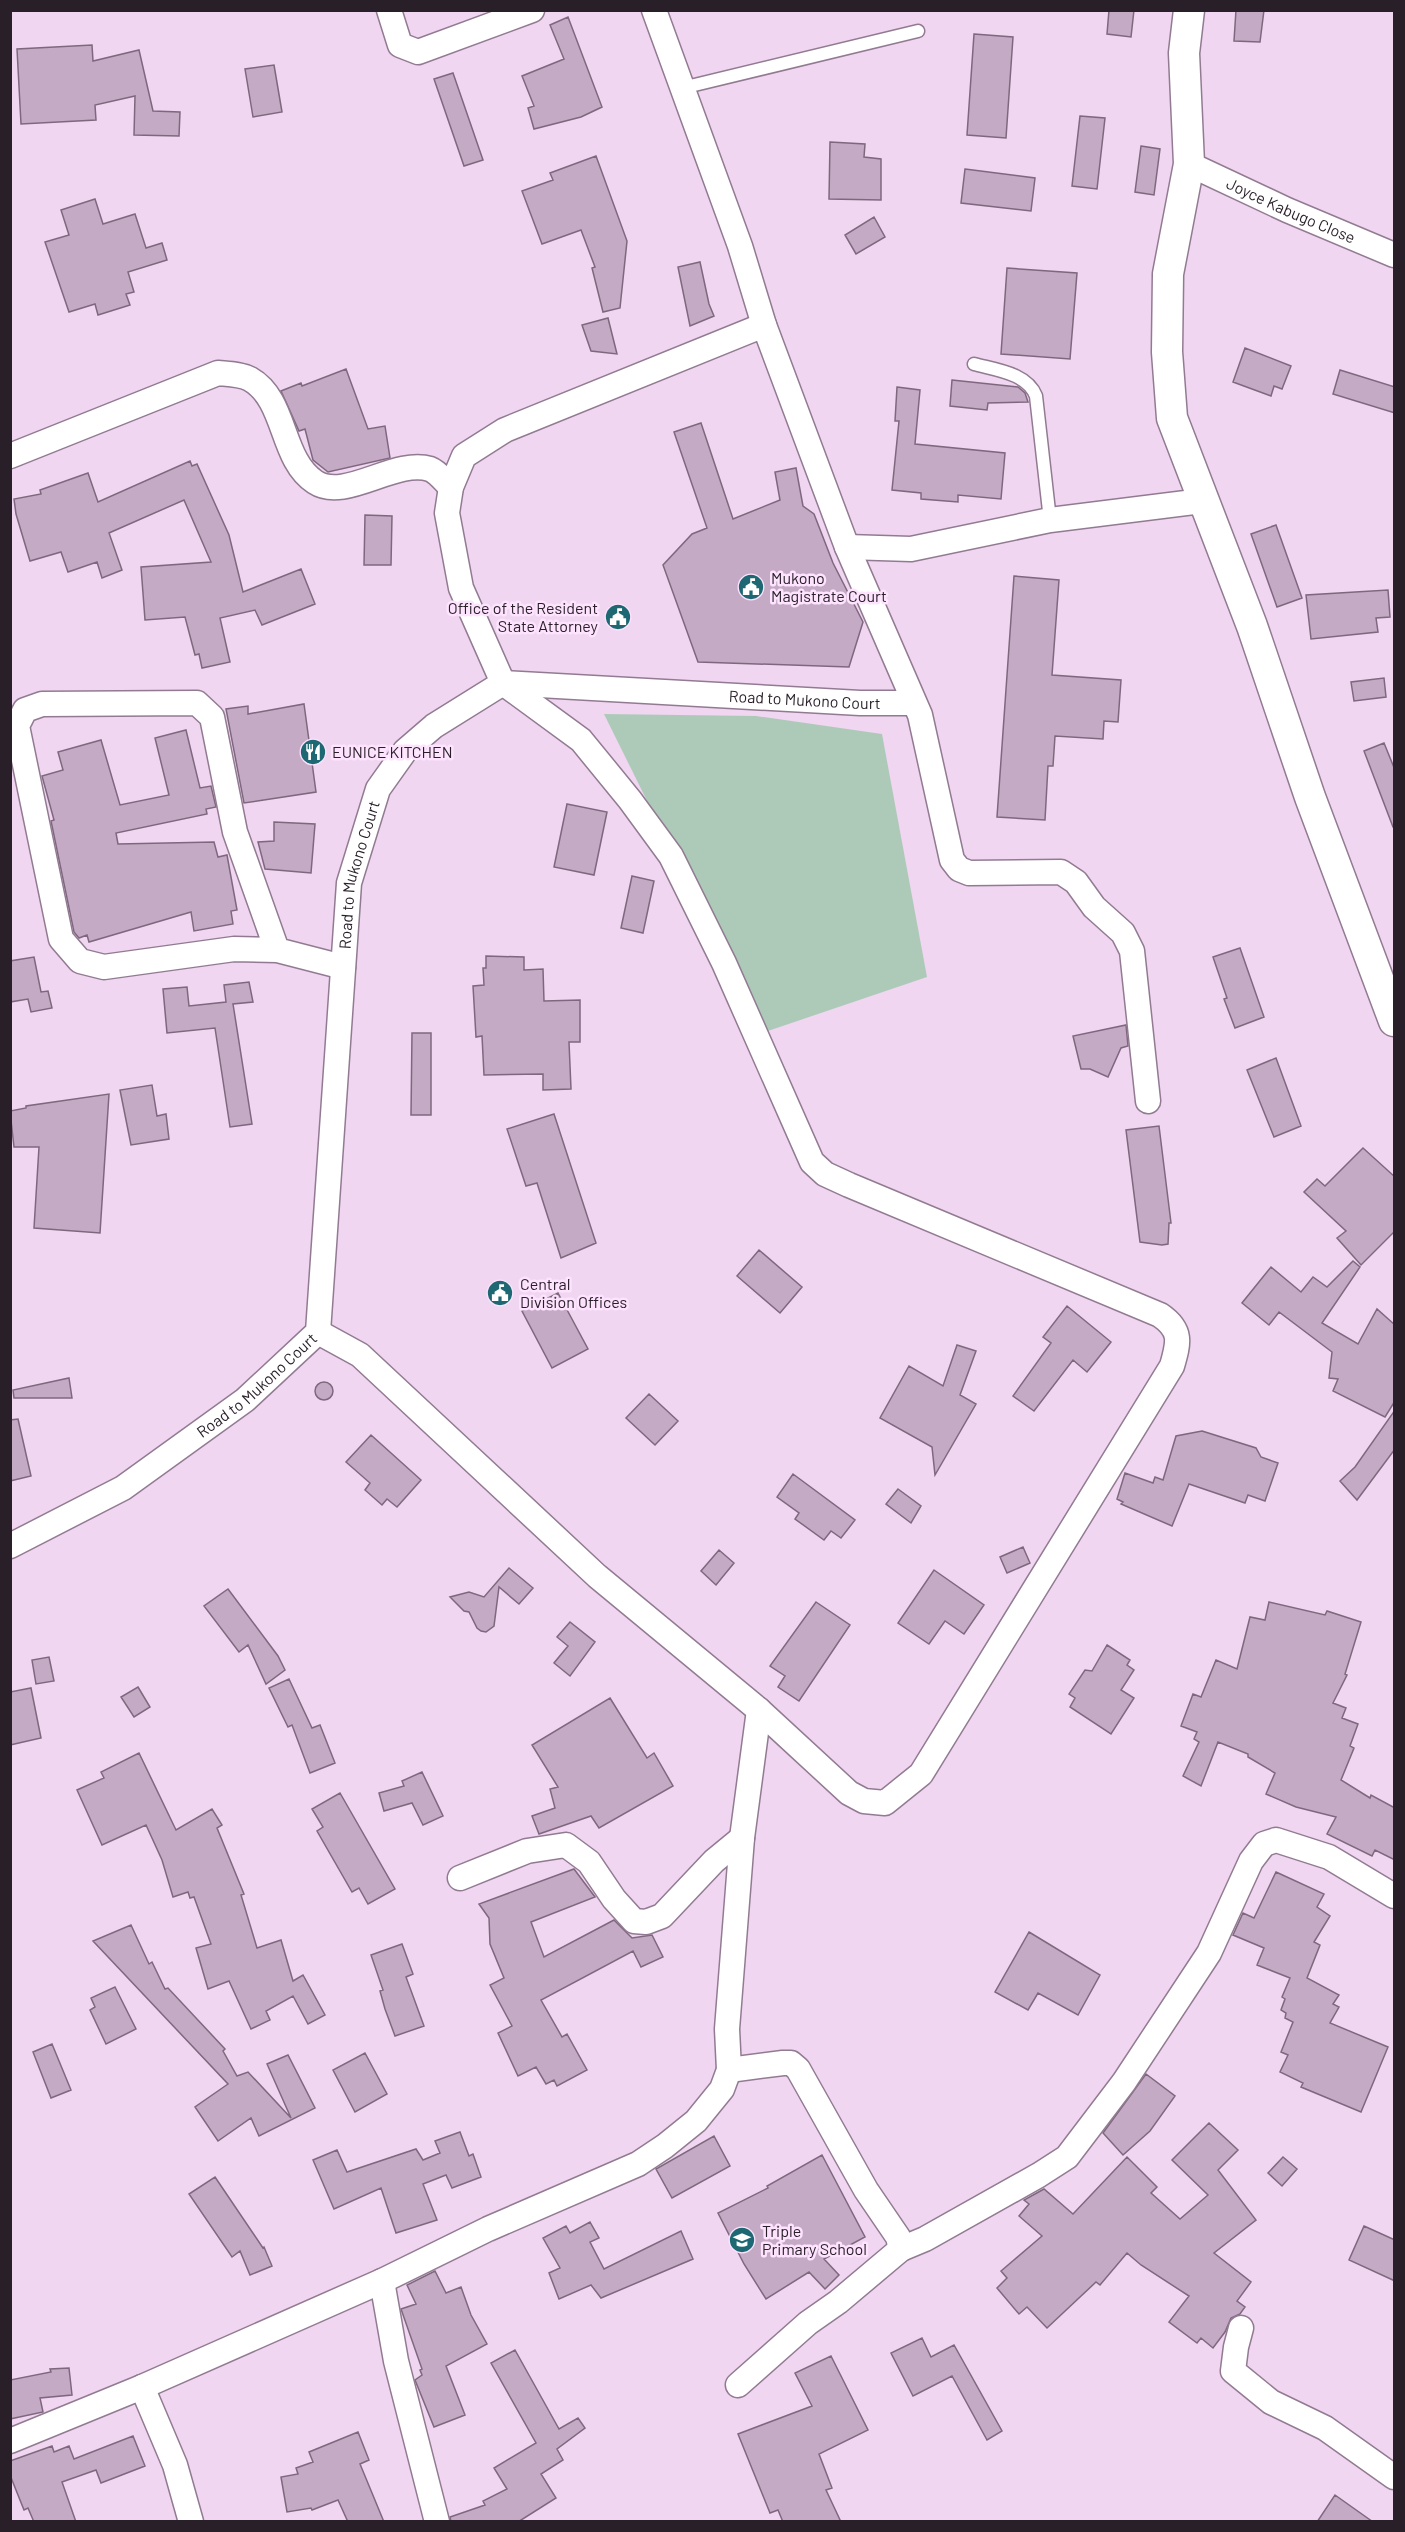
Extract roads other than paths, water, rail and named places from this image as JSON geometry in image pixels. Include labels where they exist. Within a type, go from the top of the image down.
[{"type":"street","points":[[389,10],[400,45],[418,52],[532,10]]},
{"type":"street","points":[[654,10],[740,246],[764,325],[847,547],[920,716],[952,860],[959,869],[969,873],[1061,872],[1076,882],[1094,906],[1123,933],[1132,951],[1148,1101]]},
{"type":"street","points":[[1189,10],[1184,53],[1189,164],[1168,274],[1167,352],[1172,418],[1252,626],[1310,797],[1395,1021]]},
{"type":"street","name":"Joyce Kabugo Close","points":[[1189,164],[1287,210],[1395,255]]},
{"type":"street","points":[[318,1332],[360,1355],[597,1576],[759,1710],[849,1793],[864,1801],[885,1803],[921,1774],[1172,1366],[1178,1346],[1175,1332],[1172,1323],[1160,1315],[833,1178],[812,1162],[724,963],[671,856],[630,800],[581,740],[503,683],[461,588],[447,513],[451,487],[464,456],[505,429],[764,325]]},
{"type":"street","points":[[10,456],[218,373],[248,378],[266,391],[298,464],[315,482],[333,488],[412,466],[433,470],[451,487]]},
{"type":"street","points":[[847,547],[911,549],[1050,520],[1202,501]]},
{"type":"street","name":"Road to Mukono Court","points":[[10,1546],[123,1488],[245,1400],[318,1332],[349,883],[378,789],[405,751],[434,726],[503,683],[913,704]]},
{"type":"street","points":[[277,950],[235,832],[212,717],[197,703],[42,704],[25,710],[17,726],[61,939],[80,961],[104,967],[234,949],[277,950],[343,967]]},
{"type":"street","points":[[10,2441],[142,2387],[382,2281],[488,2229],[638,2164],[696,2121],[722,2089],[729,2070],[727,2029],[742,1838],[759,1710]]},
{"type":"street","points":[[460,1878],[527,1851],[566,1845],[589,1862],[614,1899],[634,1921],[646,1922],[662,1916],[714,1861],[742,1838]]},
{"type":"street","points":[[738,2385],[808,2323],[838,2302],[901,2249],[925,2240],[1067,2157],[1124,2082],[1209,1953],[1251,1862],[1264,1844],[1276,1840],[1329,1857],[1395,1896]]},
{"type":"street","points":[[729,2070],[783,2063],[791,2063],[798,2069],[866,2190],[898,2237],[901,2249]]},
{"type":"street","points":[[382,2281],[396,2361],[437,2522]]},
{"type":"street","points":[[1241,2328],[1233,2371],[1271,2402],[1325,2428],[1395,2477]]},
{"type":"street","points":[[142,2387],[176,2465],[191,2522]]},
{"type":"lane","points":[[682,88],[918,31]]},
{"type":"lane","points":[[974,364],[1024,379],[1032,386],[1036,396],[1050,520]]},
{"type":"place","name":"Mukono Magistrate Court","points":[[751,587]]},
{"type":"place","name":"Office of the Resident State Attorney","points":[[618,617]]},
{"type":"place","name":"EUNICE KITCHEN","points":[[313,752]]},
{"type":"place","name":"Central Division Offices","points":[[500,1293]]},
{"type":"place","name":"Triple Primary School","points":[[742,2240]]}]
